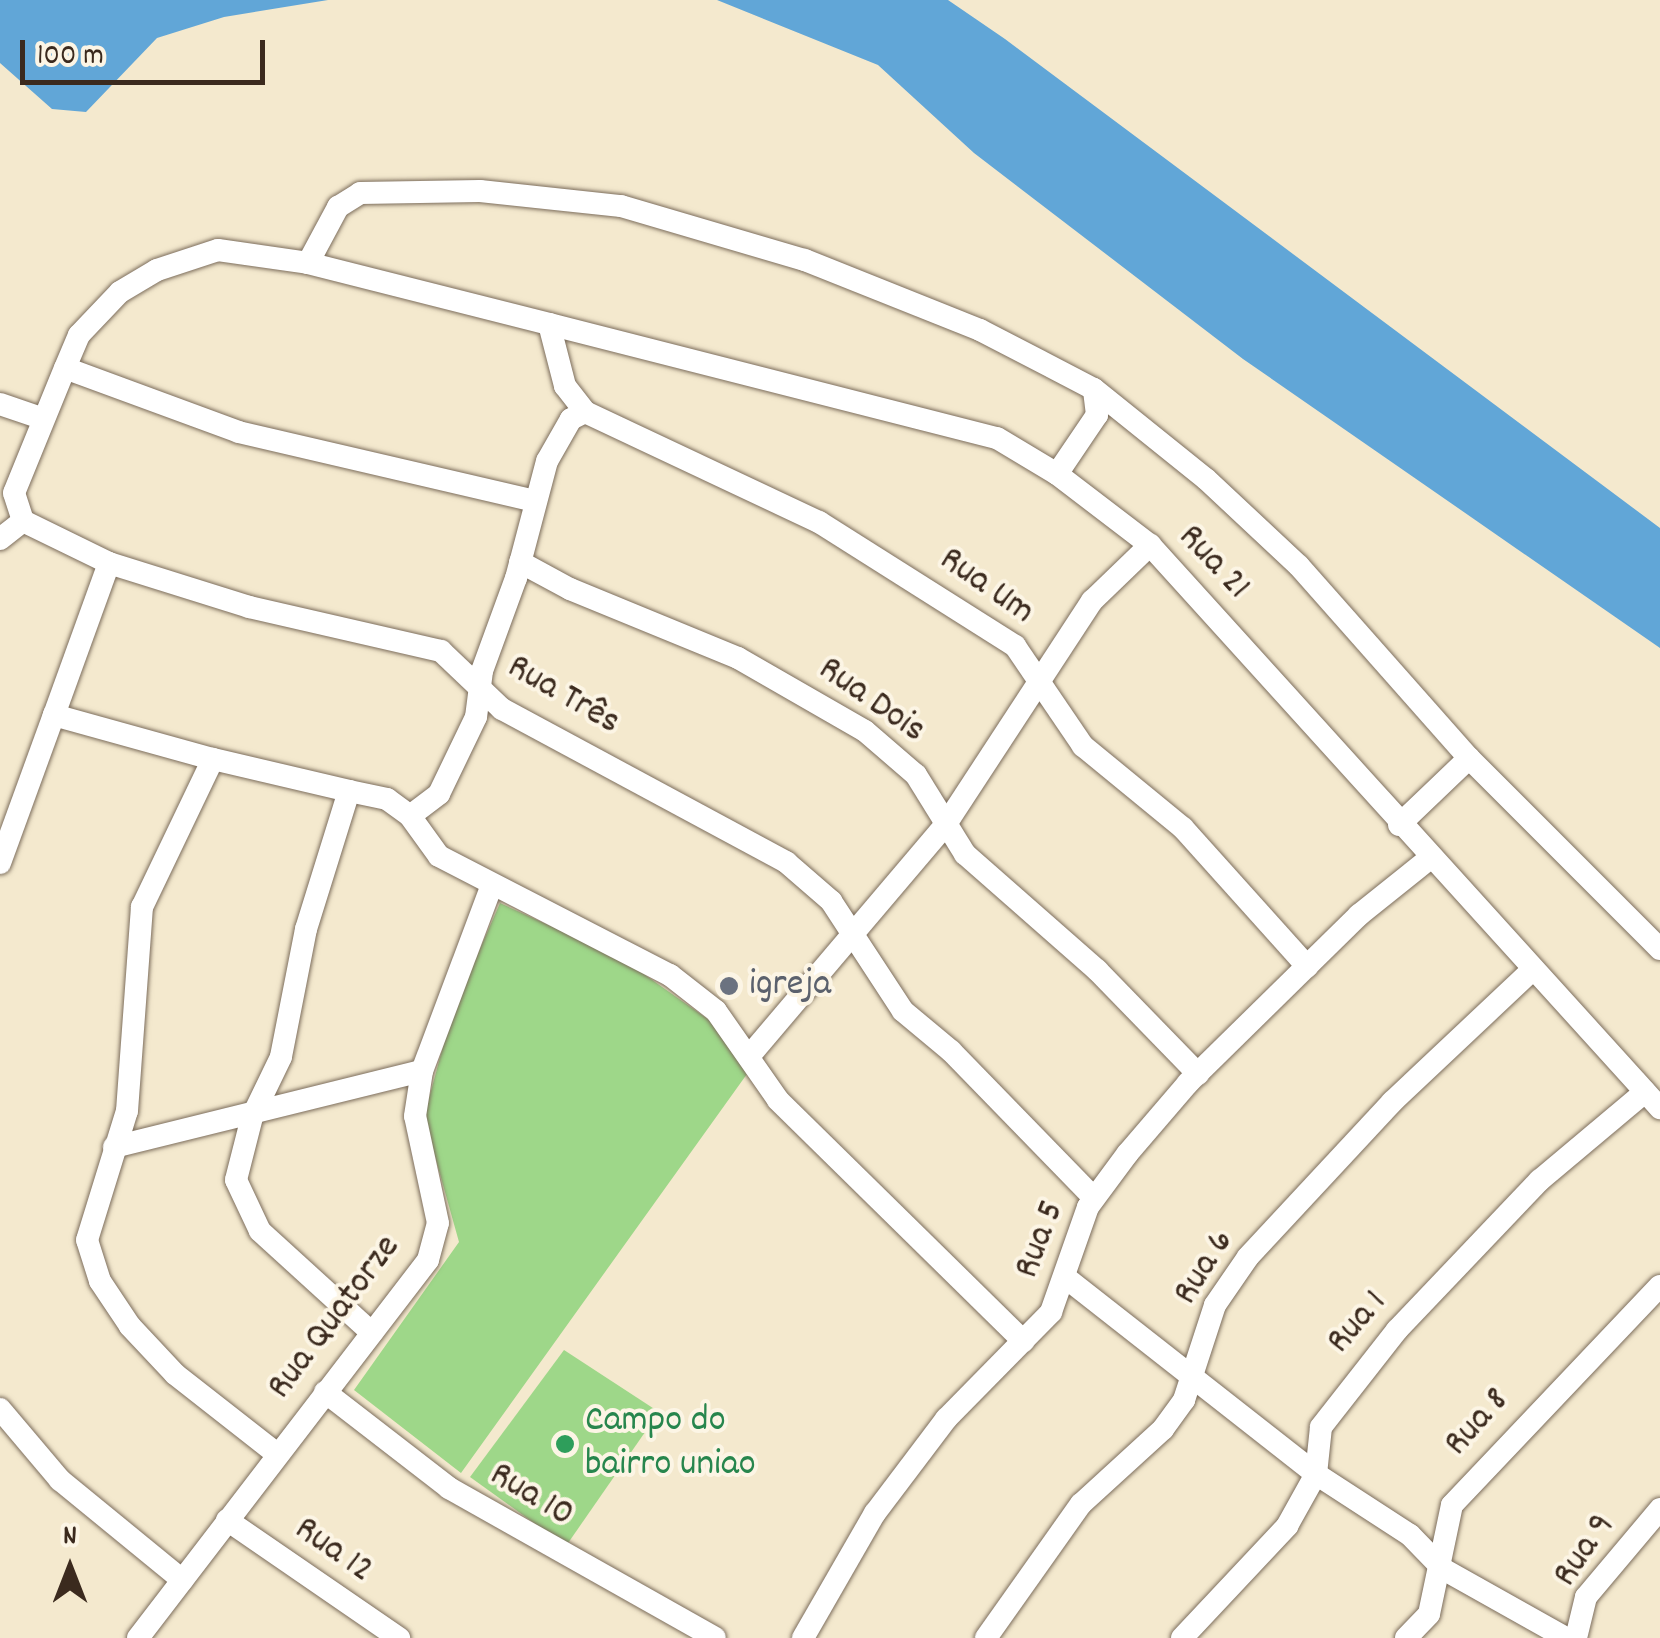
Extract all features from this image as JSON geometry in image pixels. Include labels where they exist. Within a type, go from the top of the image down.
[{"type":"street","points":[[308,262],[338,207],[360,193],[480,192],[621,206],[806,260],[980,330],[1094,389],[1299,566],[1469,758],[1660,949]]},
{"type":"street","name":"Rua 21","points":[[65,368],[80,335],[120,292],[158,270],[218,250],[308,262],[997,438],[1056,474],[1150,545],[1428,859],[1652,1100]]},
{"type":"street","points":[[410,816],[438,794],[481,692],[482,671],[556,442],[585,412],[565,386],[549,324]]},
{"type":"street","points":[[0,538],[13,513],[14,493],[41,418],[65,368],[240,432],[535,502]]},
{"type":"street","points":[[1056,474],[1097,416],[1094,389]]},
{"type":"street","points":[[0,404],[41,418]]},
{"type":"street","name":"Rua Um","points":[[585,412],[820,522],[1015,646],[1043,678],[1083,746],[1172,817],[1308,966]]},
{"type":"street","name":"Rua Três","points":[[13,513],[109,562],[249,607],[416,641],[441,651],[481,692],[554,739],[786,862],[831,901],[903,1012],[951,1051],[1094,1198]]},
{"type":"street","points":[[750,1054],[946,824],[1092,601],[1150,545]]},
{"type":"street","points":[[0,863],[109,562]]},
{"type":"street","name":"Rua Dois","points":[[520,562],[570,589],[738,658],[865,731],[916,775],[966,854],[1097,970],[1198,1074]]},
{"type":"street","points":[[54,716],[213,759],[387,799],[410,816],[439,856],[670,976],[716,1010],[750,1054],[778,1100],[1023,1341]]},
{"type":"street","points":[[1399,825],[1469,758]]},
{"type":"street","points":[[213,759],[142,907],[130,1090],[87,1240],[100,1281],[174,1374],[277,1454]]},
{"type":"street","points":[[349,791],[306,930],[281,1057],[252,1117],[236,1180],[246,1212],[290,1265],[372,1333]]},
{"type":"street","name":"Rua 5","points":[[803,1638],[875,1513],[946,1418],[1051,1312],[1094,1198],[1198,1074],[1308,966],[1428,859]]},
{"type":"street","name":"Rua Quatorze","points":[[138,1638],[428,1260],[438,1223],[415,1116],[422,1072],[492,885]]},
{"type":"street","name":"Rua 6","points":[[986,1638],[1081,1504],[1163,1428],[1184,1400],[1215,1305],[1248,1257],[1392,1102],[1533,969]]},
{"type":"street","points":[[114,1147],[252,1117],[422,1072]]},
{"type":"street","name":"Rua 1","points":[[1182,1638],[1287,1526],[1316,1474],[1322,1427],[1397,1330],[1540,1180],[1652,1100]]},
{"type":"street","points":[[1066,1278],[1316,1474],[1370,1504],[1443,1569],[1566,1638]]},
{"type":"street","name":"Rua 8","points":[[1406,1638],[1428,1614],[1443,1569],[1452,1505],[1660,1286]]},
{"type":"street","name":"Rua 10","points":[[325,1392],[449,1488],[715,1638]]},
{"type":"street","points":[[0,1409],[60,1480],[182,1580]]},
{"type":"street","name":"Rua 9","points":[[1576,1638],[1586,1597],[1660,1510]]},
{"type":"street","name":"Rua 12","points":[[227,1520],[399,1638]]},
{"type":"green space","points":[[500,903],[621,958],[709,1020],[747,1074],[461,1473],[354,1390],[459,1242],[424,1117],[452,1013]]},
{"type":"green space","name":"Campo do bairro uniao","points":[[564,1350],[659,1412],[566,1546],[470,1477]]},
{"type":"water","points":[[0,0],[328,0],[224,17],[157,38],[86,112],[52,109],[0,63]]},
{"type":"water","points":[[717,0],[948,0],[1005,39],[1660,528],[1660,648],[1243,359],[974,153],[878,65]]},
{"type":"place","name":"igreja","points":[[729,986]]},
{"type":"place","name":"Campo do bairro uniao","points":[[565,1444]]}]
